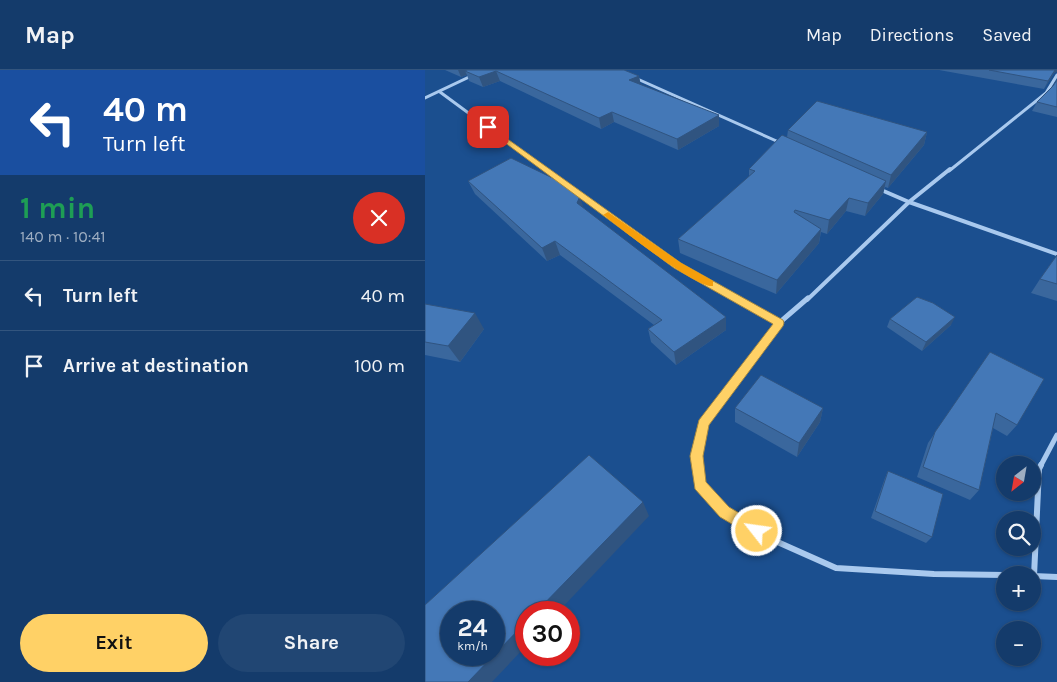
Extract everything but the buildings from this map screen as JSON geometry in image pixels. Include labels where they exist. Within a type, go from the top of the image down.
[{"type":"street","points":[[425,98],[484,70]]},
{"type":"street","points":[[627,74],[786,146]]},
{"type":"street","points":[[996,575],[934,574],[836,568],[773,540],[724,512],[700,484],[697,456],[703,424],[779,323],[802,304],[909,202],[1046,93],[1057,75]]},
{"type":"street","points":[[440,92],[678,266],[779,323]]},
{"type":"street","points":[[874,186],[909,202],[1057,254]]},
{"type":"street","points":[[1034,566],[1039,469],[1057,435]]},
{"type":"street","points":[[1041,576],[1057,577]]},
{"type":"slow traffic","points":[[608,215],[678,266],[709,283]]},
{"type":"route","points":[[488,127],[678,266],[779,323],[703,424],[697,456],[700,484],[724,512],[757,531]]}]
